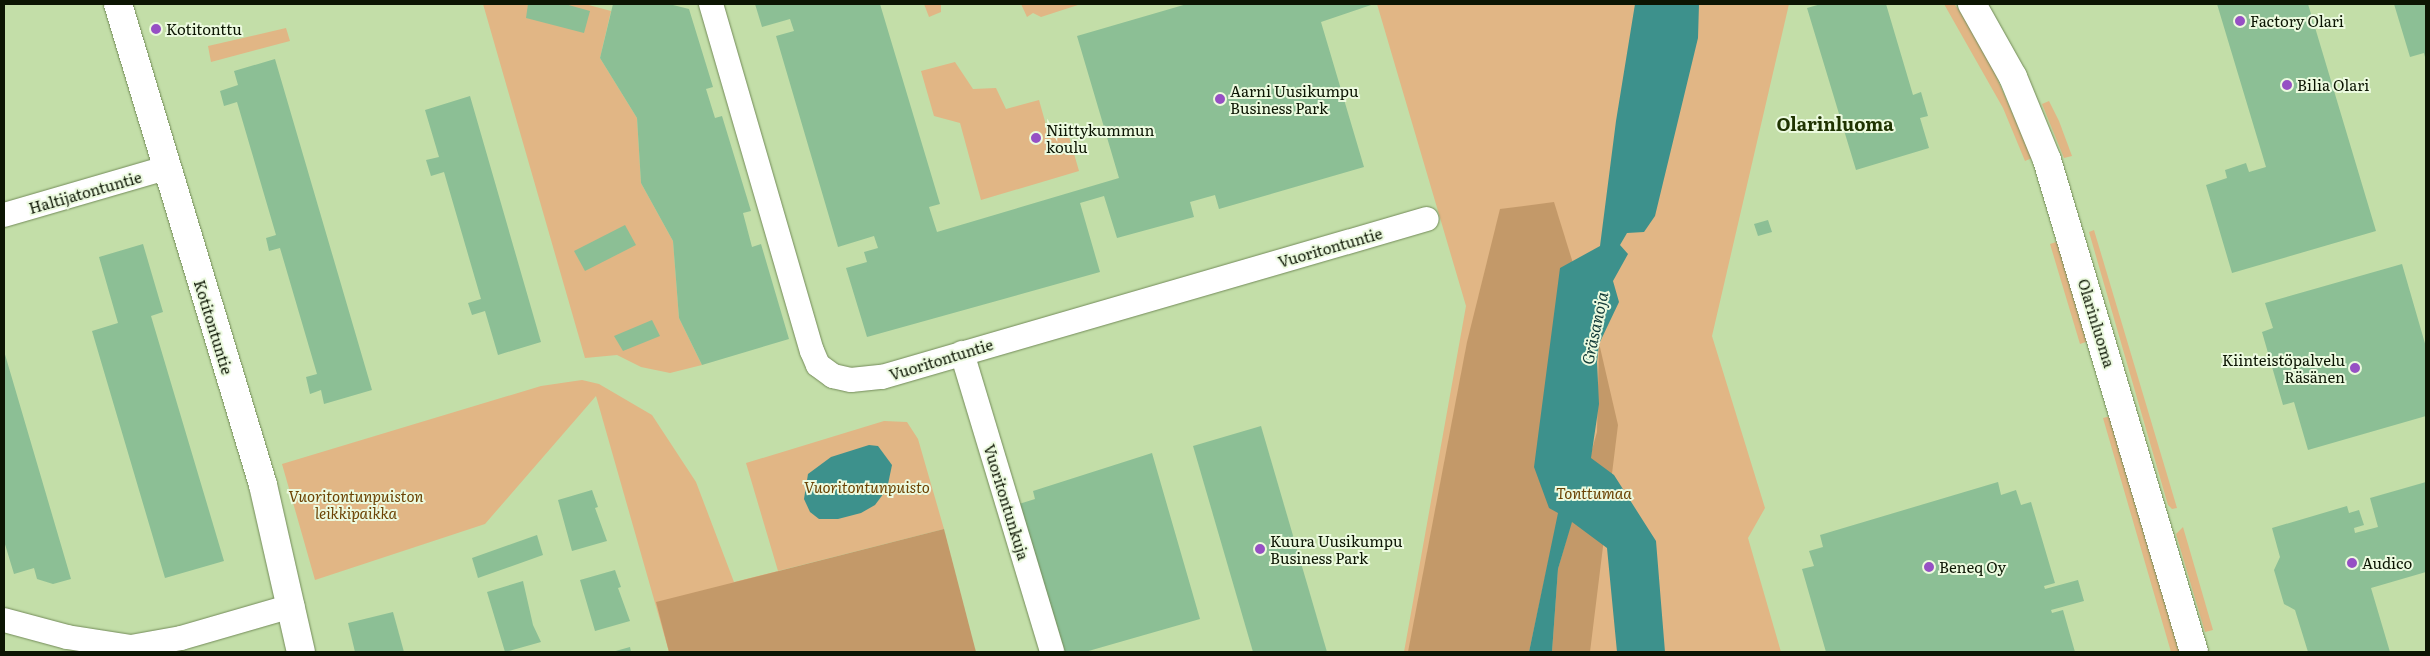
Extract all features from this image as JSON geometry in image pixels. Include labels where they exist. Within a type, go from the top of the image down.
[{"type":"main road","name":"Kotitontuntie","points":[[118,4],[263,485],[301,652]]},
{"type":"main road","name":"Olarinluoma","points":[[1972,4],[2013,77],[2047,160],[2194,652]]},
{"type":"street","name":"Vuoritontuntie","points":[[711,4],[818,365],[834,376],[851,380],[882,377],[1427,219]]},
{"type":"street","name":"Haltijatontuntie","points":[[4,216],[166,168]]},
{"type":"street","name":"Vuoritontunkuja","points":[[962,353],[1052,652]]},
{"type":"street","points":[[4,620],[67,637],[131,647],[181,638],[292,606]]},
{"type":"green space","points":[[483,4],[585,4],[611,11],[600,58],[637,118],[641,183],[673,241],[679,318],[702,365],[670,373],[641,367],[617,355],[585,358]]},
{"type":"green space","points":[[924,4],[941,4],[941,12],[929,17]]},
{"type":"green space","points":[[1021,4],[1081,4],[1041,17],[1033,13],[1027,17]]},
{"type":"green space","name":"Tonttumaa","points":[[1377,4],[1789,4],[1712,336],[1765,508],[1748,538],[1781,652],[1404,652],[1466,306]]},
{"type":"green space","points":[[1944,4],[1954,4],[1959,10],[1989,60],[2032,158],[2025,161],[2003,108]]},
{"type":"green space","points":[[286,28],[290,41],[211,62],[208,46]]},
{"type":"green space","points":[[955,62],[973,89],[996,88],[1006,109],[1039,100],[1048,132],[1066,126],[1079,171],[981,200],[960,123],[934,116],[921,71]]},
{"type":"green space","points":[[2049,101],[2059,121],[2072,156],[2064,158],[2042,104]]},
{"type":"green space","points":[[1554,202],[1585,302],[1559,512],[1529,652],[1408,652],[1467,342],[1500,209]]},
{"type":"green space","points":[[2094,230],[2177,508],[2172,509],[2168,505],[2089,232]]},
{"type":"green space","points":[[2059,241],[2089,341],[2080,344],[2050,244]]},
{"type":"green space","points":[[1599,343],[1618,425],[1590,652],[1552,652],[1558,569],[1597,432]]},
{"type":"green space","name":"Vuoritontunpuiston leikkipaikka","points":[[582,380],[599,384],[652,415],[696,482],[734,582],[778,571],[669,652],[596,396],[485,524],[315,580],[282,464],[541,386]]},
{"type":"green space","points":[[2111,416],[2180,652],[2171,652],[2103,418]]},
{"type":"green space","name":"Vuoritontunpuisto","points":[[884,421],[907,422],[918,439],[944,529],[778,571],[746,463]]},
{"type":"green space","points":[[2183,527],[2213,630],[2205,632],[2176,534]]},
{"type":"green space","points":[[944,529],[976,652],[669,652],[656,602]]},
{"type":"water","name":"Gräsanoja","points":[[1635,4],[1699,4],[1698,38],[1655,216],[1644,232],[1627,233],[1620,245],[1628,254],[1613,281],[1619,302],[1599,344],[1597,362],[1599,404],[1591,458],[1614,475],[1656,541],[1665,652],[1617,652],[1607,548],[1572,522],[1558,569],[1552,652],[1529,652],[1558,513],[1549,508],[1534,467],[1560,268],[1600,246],[1616,121]]},
{"type":"water","points":[[869,445],[878,446],[892,465],[887,489],[875,505],[861,513],[838,519],[819,519],[810,512],[804,499],[808,474],[831,457]]},
{"type":"building","points":[[528,4],[565,4],[590,11],[584,33],[526,18]]},
{"type":"building","points":[[613,4],[669,4],[689,9],[713,87],[706,89],[715,118],[722,116],[751,211],[743,213],[752,247],[761,244],[789,339],[702,365],[679,318],[673,241],[641,183],[637,118],[600,58]]},
{"type":"building","name":"Niittykummun koulu","points":[[755,4],[880,4],[940,204],[929,207],[937,232],[1119,178],[1077,36],[1187,4],[1374,4],[1321,22],[1364,167],[1219,209],[1215,195],[1190,202],[1194,217],[1117,238],[1104,196],[1080,203],[1100,272],[867,337],[846,268],[867,262],[864,252],[878,248],[874,236],[838,247],[776,36],[794,31],[790,19],[762,27]]},
{"type":"building","points":[[1821,4],[1886,4],[1913,95],[1921,92],[1928,116],[1920,118],[1929,148],[1856,170],[1807,8]]},
{"type":"building","name":"Bilia Olari","points":[[2217,4],[2308,4],[2376,231],[2232,273],[2206,185],[2227,178],[2225,170],[2246,163],[2249,172],[2266,167]]},
{"type":"building","points":[[2394,4],[2426,4],[2426,61],[2424,53],[2410,57]]},
{"type":"building","points":[[275,59],[372,390],[324,404],[321,390],[310,394],[306,377],[317,374],[280,248],[269,251],[266,238],[276,235],[237,102],[224,106],[220,91],[238,85],[234,71]]},
{"type":"building","points":[[470,96],[541,342],[498,355],[485,311],[472,315],[468,303],[481,299],[444,172],[431,176],[426,160],[439,157],[425,110]]},
{"type":"building","points":[[1768,220],[1772,232],[1758,236],[1754,224]]},
{"type":"building","points":[[625,225],[636,245],[585,271],[574,251]]},
{"type":"building","points":[[143,244],[163,312],[151,316],[224,561],[165,578],[92,331],[118,323],[99,257]]},
{"type":"building","name":"Kiinteistöpalvelu Räsänen","points":[[2402,264],[2426,347],[2426,416],[2308,450],[2294,402],[2283,405],[2262,332],[2273,328],[2265,303]]},
{"type":"building","points":[[652,320],[660,336],[623,351],[614,336]]},
{"type":"building","points":[[4,351],[71,579],[53,584],[37,579],[34,568],[14,574],[4,541]]},
{"type":"building","name":"Kuura Uusikumpu Business Park","points":[[1261,426],[1327,652],[1253,652],[1193,446]]},
{"type":"building","points":[[1152,453],[1200,619],[1085,652],[1065,652],[1019,504],[1035,499],[1033,491]]},
{"type":"building","name":"Beneq Oy","points":[[1998,482],[2001,495],[2016,490],[2021,505],[2031,502],[2055,583],[2044,586],[2045,589],[2078,580],[2084,601],[2051,610],[2052,613],[2063,610],[2075,652],[1826,652],[1802,569],[1814,566],[1809,551],[1823,547],[1820,535]]},
{"type":"building","name":"Audico","points":[[2426,482],[2426,572],[2371,588],[2390,652],[2308,652],[2295,610],[2284,604],[2274,570],[2280,557],[2272,528],[2347,506],[2349,513],[2359,510],[2364,525],[2354,528],[2355,533],[2378,527],[2370,498]]},
{"type":"building","points":[[592,490],[598,507],[595,508],[607,541],[572,551],[558,500]]},
{"type":"building","points":[[537,535],[543,555],[478,578],[472,558]]},
{"type":"building","points":[[615,570],[621,587],[618,588],[630,621],[595,631],[580,580]]},
{"type":"building","points":[[523,581],[533,625],[541,642],[505,652],[487,592]]},
{"type":"building","points":[[393,612],[404,652],[355,652],[348,623]]},
{"type":"building","points":[[630,647],[631,652],[612,652]]},
{"type":"place","name":"Factory Olari","points":[[2240,21]]},
{"type":"place","name":"Kotitonttu","points":[[156,29]]},
{"type":"place","name":"Bilia Olari","points":[[2287,85]]},
{"type":"place","name":"Aarni Uusikumpu Business Park","points":[[1220,99]]},
{"type":"place","name":"Niittykummun koulu","points":[[1036,138]]},
{"type":"place","name":"Kiinteistöpalvelu Räsänen","points":[[2355,368]]},
{"type":"place","name":"Kuura Uusikumpu Business Park","points":[[1260,549]]},
{"type":"place","name":"Audico","points":[[2352,563]]},
{"type":"place","name":"Beneq Oy","points":[[1929,567]]},
{"type":"district","name":"Olarinluoma","points":[[1835,124]]}]
